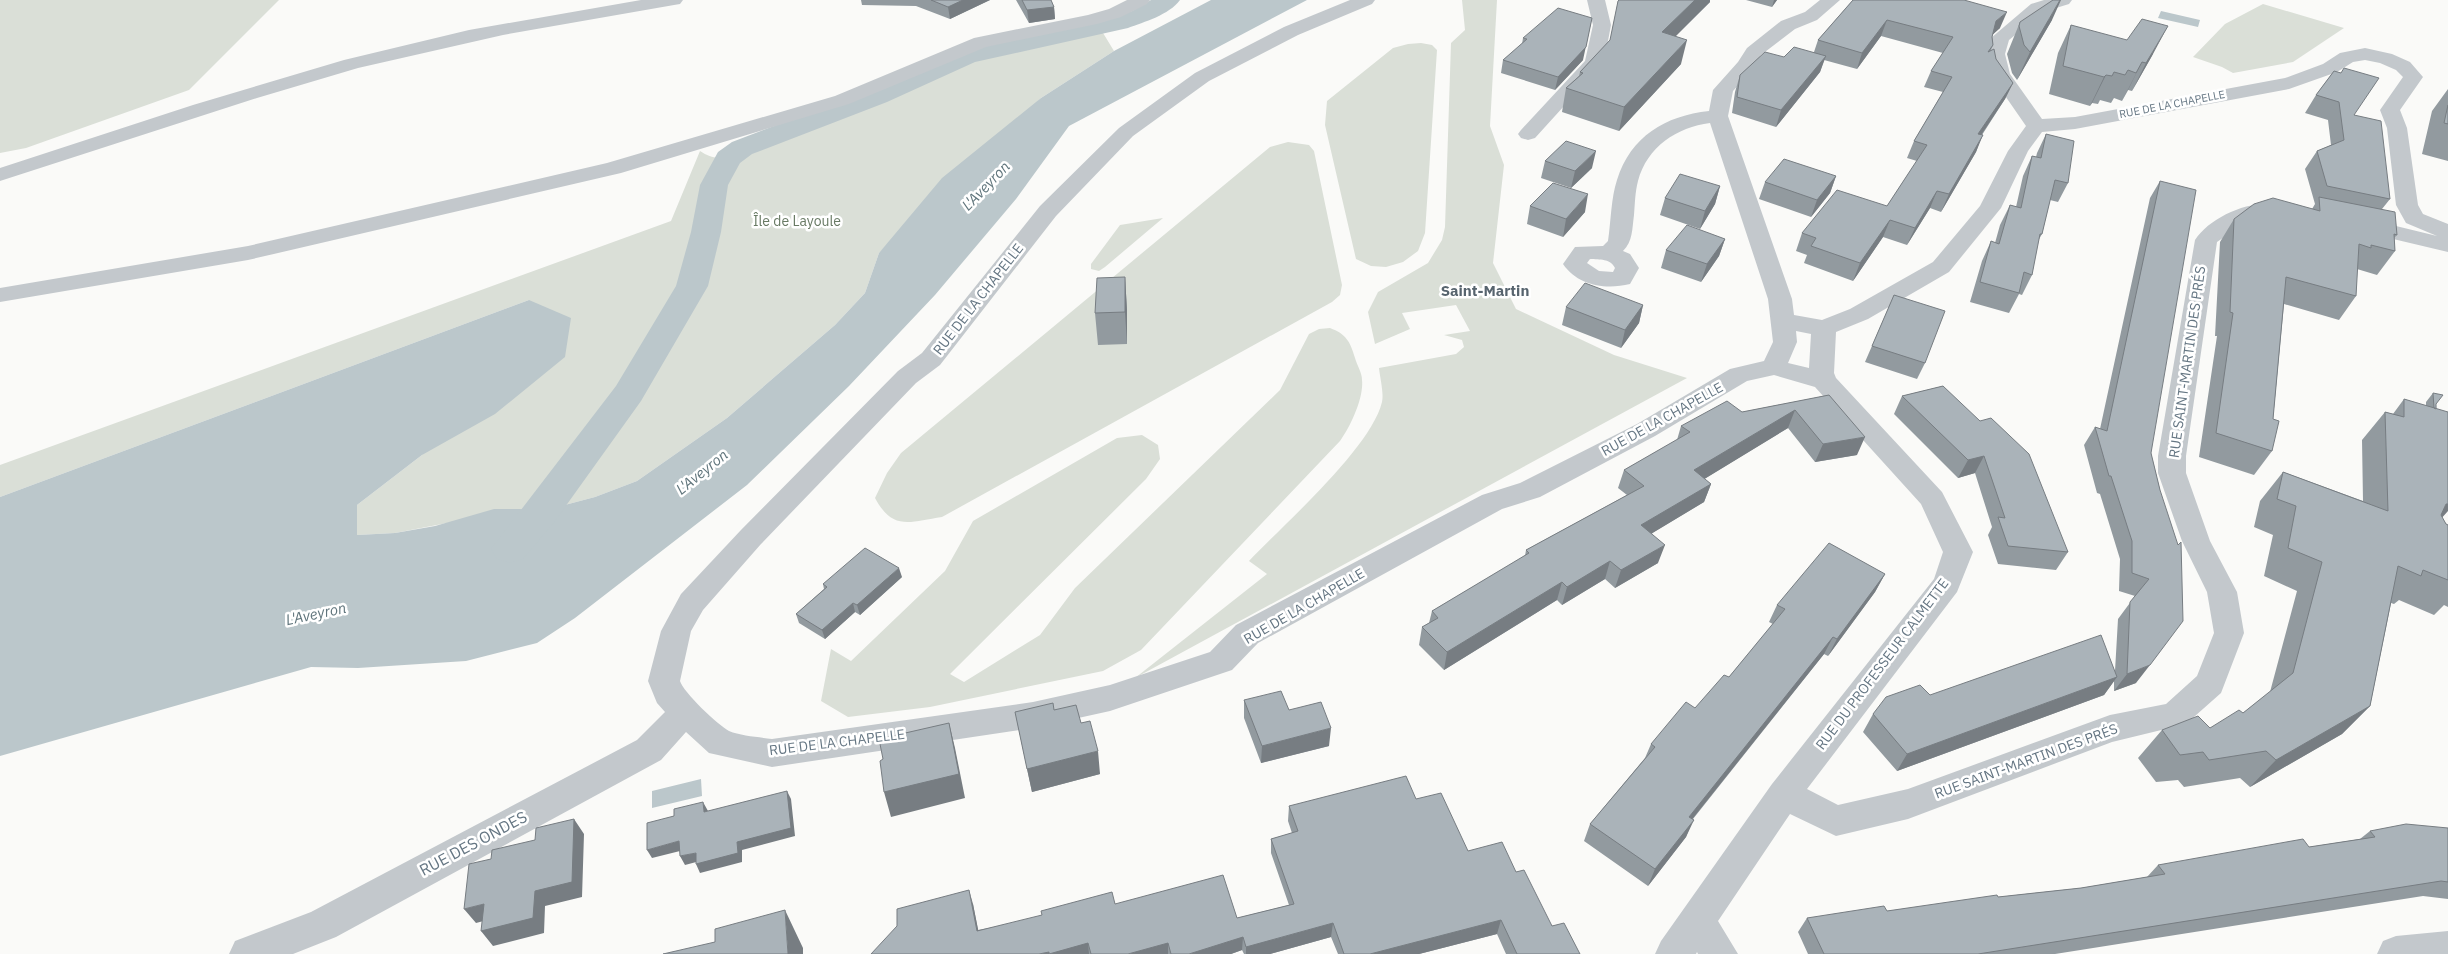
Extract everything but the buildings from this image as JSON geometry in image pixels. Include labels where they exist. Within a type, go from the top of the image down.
[{"type":"street","points":[[0,174],[289,82],[402,51],[533,24],[674,0]]},
{"type":"street","points":[[0,295],[248,253],[613,168],[842,100],[981,42],[1091,20],[1115,13],[1141,0]]},
{"type":"street","name":"RUE DE LA CHAPELLE","points":[[1366,0],[1291,31],[1202,77],[1126,132],[1048,211],[931,359],[907,377],[751,537],[692,602],[676,631],[664,681],[668,694],[685,712],[721,743],[772,753],[1032,715],[1110,698],[1220,660],[1247,634],[1492,502],[1530,490],[1646,430],[1739,375],[1774,367],[1824,381]]},
{"type":"street","points":[[1528,134],[1594,62],[1602,25],[1596,0]]},
{"type":"street","points":[[1774,367],[1784,342],[1778,290],[1718,116],[1723,90],[1746,65],[1754,52],[1788,25],[1811,16],[1831,0]]},
{"type":"street","points":[[1783,321],[1824,328],[1858,314],[1941,267],[1990,208],[2018,150],[2036,126],[2000,74],[1996,54],[2000,38],[2037,8],[2063,0]]},
{"type":"street","name":"RUE DE LA CHAPELLE","points":[[2036,126],[2075,123],[2289,83],[2330,68],[2347,56],[2365,54],[2386,58],[2403,66],[2413,77],[2390,110],[2397,128],[2407,205],[2414,218],[2448,232]]},
{"type":"street","points":[[1609,253],[1619,242],[1627,181],[1638,154],[1667,128],[1690,119],[1718,116]]},
{"type":"street","name":"RUE SAINT-MARTIN DES PRÉS","points":[[1784,794],[1836,821],[1908,804],[2110,730],[2175,715],[2210,684],[2229,633],[2225,608],[2222,592],[2196,541],[2172,473],[2172,456],[2206,240],[2220,227],[2240,216],[2268,210],[2297,211]]},
{"type":"street","points":[[2334,218],[2448,245]]},
{"type":"street","points":[[1824,328],[1821,373],[1824,381]]},
{"type":"street","name":"RUE DU PROFESSEUR CALMETTE","points":[[1698,922],[1784,794],[1947,584],[1958,552],[1932,499],[1824,381]]},
{"type":"street","name":"RUE DES ONDES","points":[[248,954],[324,925],[649,750],[685,712]]},
{"type":"street","points":[[1674,954],[1698,922],[1719,954]]},
{"type":"street","points":[[2396,954],[2448,949]]},
{"type":"green space","points":[[0,0],[279,0],[189,90],[26,148],[0,153]]},
{"type":"green space","points":[[1462,0],[1497,0],[1490,126],[1504,165],[1493,263],[1516,309],[1614,355],[1687,378],[1135,678],[1267,574],[1249,561],[1344,463],[1375,421],[1382,402],[1379,368],[1456,354],[1464,347],[1462,340],[1444,335],[1470,331],[1456,305],[1402,313],[1410,329],[1375,344],[1368,312],[1378,292],[1428,263],[1442,240],[1445,227],[1451,43],[1465,30]]},
{"type":"green space","points":[[2263,4],[2344,28],[2293,62],[2233,73],[2193,57],[2225,24]]},
{"type":"green space","name":"Île de Layoule","points":[[1100,28],[1114,51],[1041,98],[879,253],[865,293],[835,325],[727,418],[637,481],[595,497],[542,511],[520,509],[395,533],[357,535],[357,505],[422,455],[529,300],[0,497],[0,465],[671,221],[700,151],[716,158],[726,156],[742,148],[878,96],[967,56]]},
{"type":"green space","points":[[1421,43],[1432,45],[1437,50],[1425,233],[1418,251],[1403,262],[1386,267],[1371,266],[1356,259],[1325,125],[1327,101],[1393,48]]},
{"type":"green space","points":[[1288,142],[1309,145],[1314,151],[1342,285],[1340,295],[1332,302],[942,517],[903,522],[888,516],[875,498],[887,473],[901,453],[1270,147]]},
{"type":"green space","points":[[1163,218],[1105,267],[1099,271],[1091,269],[1091,264],[1120,225]]},
{"type":"green space","points":[[1330,328],[1344,336],[1349,343],[1362,377],[1359,404],[1344,435],[1141,650],[1103,671],[930,707],[848,717],[821,701],[831,649],[851,661],[945,571],[973,521],[1117,438],[1142,435],[1158,445],[1160,459],[1146,479],[950,674],[964,682],[1040,635],[1075,588],[1280,390],[1309,334],[1319,329]]},
{"type":"water","name":"L'Aveyron","points":[[1211,0],[1307,0],[1069,126],[1016,199],[935,295],[849,386],[747,485],[575,618],[537,643],[466,661],[358,668],[311,667],[0,756],[0,497],[529,300],[571,318],[565,357],[495,414],[422,455],[357,505],[357,535],[395,533],[435,526],[494,509],[542,511],[595,497],[637,481],[727,418],[835,325],[865,293],[879,253],[942,178],[1041,98],[1114,51]]},
{"type":"water","points":[[2161,11],[2200,20],[2198,27],[2158,18]]},
{"type":"water","points":[[701,779],[702,796],[652,808],[652,791]]},
{"type":"waterway","points":[[510,549],[542,511],[629,393],[692,286],[706,232],[714,185],[728,158],[742,148],[878,96],[967,56],[1119,23],[1140,16],[1168,0]]},
{"type":"district","name":"Saint-Martin","points":[[1485,291]]}]
